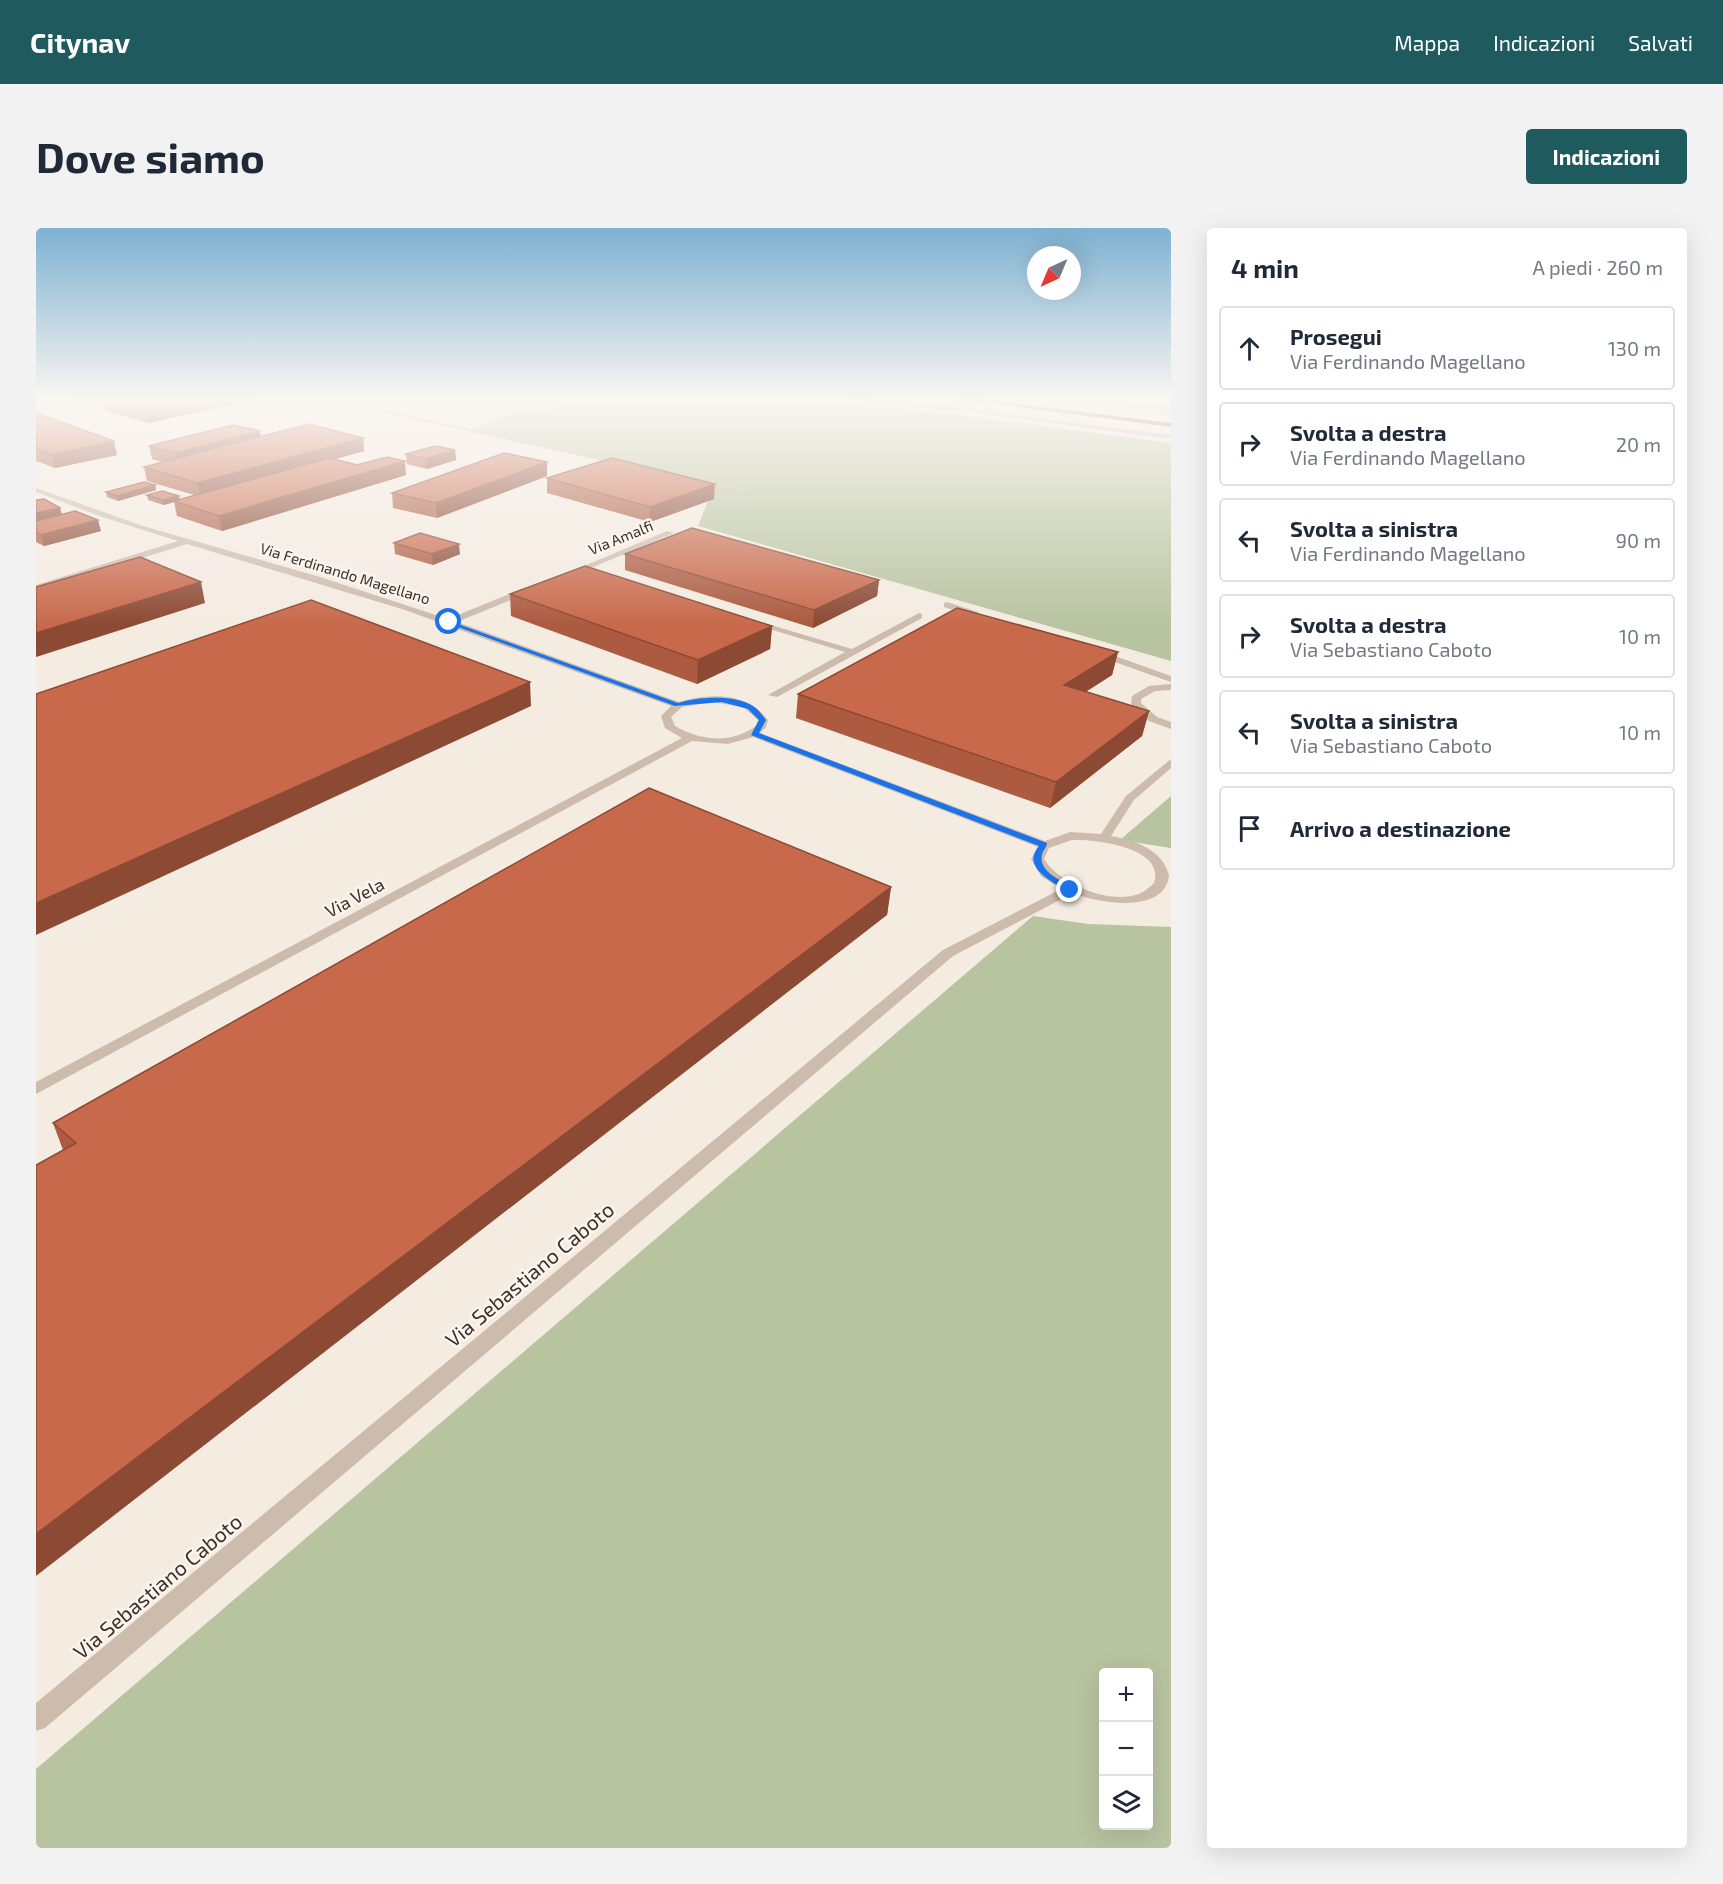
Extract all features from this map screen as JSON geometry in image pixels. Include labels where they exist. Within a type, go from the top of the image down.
[{"type":"street","points":[[673,474],[745,491]]},
{"type":"street","name":"Via Ferdinando Magellano","points":[[36,490],[184,542],[315,579],[449,622],[678,705],[714,699],[751,707],[763,720],[761,727],[754,734]]},
{"type":"street","points":[[46,504],[65,502]]},
{"type":"street","name":"Via Amalfi","points":[[560,577],[670,533]]},
{"type":"street","points":[[36,588],[184,542]]},
{"type":"street","points":[[449,622],[538,586]]},
{"type":"street","points":[[947,605],[981,616]]},
{"type":"street","points":[[773,695],[920,616]]},
{"type":"street","points":[[745,618],[853,652]]},
{"type":"street","points":[[1082,648],[1171,679]]},
{"type":"street","points":[[1171,687],[1153,688],[1136,698],[1136,704],[1141,712],[1171,726]]},
{"type":"street","points":[[678,705],[666,716],[666,722],[670,728],[690,738],[732,740],[754,734],[1044,845]]},
{"type":"street","name":"Via Vela","points":[[36,1089],[690,738]]},
{"type":"street","points":[[1104,838],[1130,798],[1171,762]]},
{"type":"street","points":[[1070,836],[1104,838],[1131,846],[1153,858],[1167,879],[1148,894],[1111,899],[1070,890],[1042,872],[1037,862],[1038,852],[1044,845],[1070,836]]},
{"type":"street","name":"Via Sebastiano Caboto","points":[[36,1719],[948,953],[1070,890]]},
{"type":"green space","points":[[660,474],[1171,474],[1171,661],[698,526],[714,486]]},
{"type":"green space","points":[[1171,796],[1171,848],[1120,840]]},
{"type":"green space","points":[[1033,916],[1088,924],[1171,927],[1171,1848],[36,1848],[36,1769]]},
{"type":"building","points":[[166,474],[232,474],[197,483]]},
{"type":"building","points":[[273,474],[362,474],[219,516],[174,501]]},
{"type":"building","points":[[446,474],[516,474],[436,503],[392,493]]},
{"type":"building","points":[[561,474],[674,474],[715,484],[650,507],[547,478]]},
{"type":"building","points":[[144,482],[155,485],[117,496],[106,492]]},
{"type":"building","points":[[162,491],[179,496],[163,500],[147,495]]},
{"type":"building","points":[[44,499],[60,508],[36,513],[36,500]]},
{"type":"building","points":[[75,511],[98,520],[41,535],[36,533],[36,521]]},
{"type":"building","points":[[692,528],[879,580],[814,610],[625,554]]},
{"type":"building","points":[[420,533],[459,544],[432,554],[394,543]]},
{"type":"building","points":[[140,557],[201,582],[36,633],[36,587]]},
{"type":"building","points":[[585,566],[772,626],[698,660],[510,594]]},
{"type":"building","points":[[311,600],[530,682],[36,903],[36,694]]},
{"type":"building","points":[[957,608],[1118,652],[1064,685],[1149,711],[1056,782],[798,694]]},
{"type":"building","points":[[649,788],[891,887],[36,1534],[36,1165],[76,1143],[53,1123]]},
{"type":"route","points":[[449,622],[678,705],[706,699],[738,702],[751,707],[759,713],[763,720],[761,727],[754,734],[1044,845],[1038,852],[1037,862],[1042,872],[1070,890]]}]
